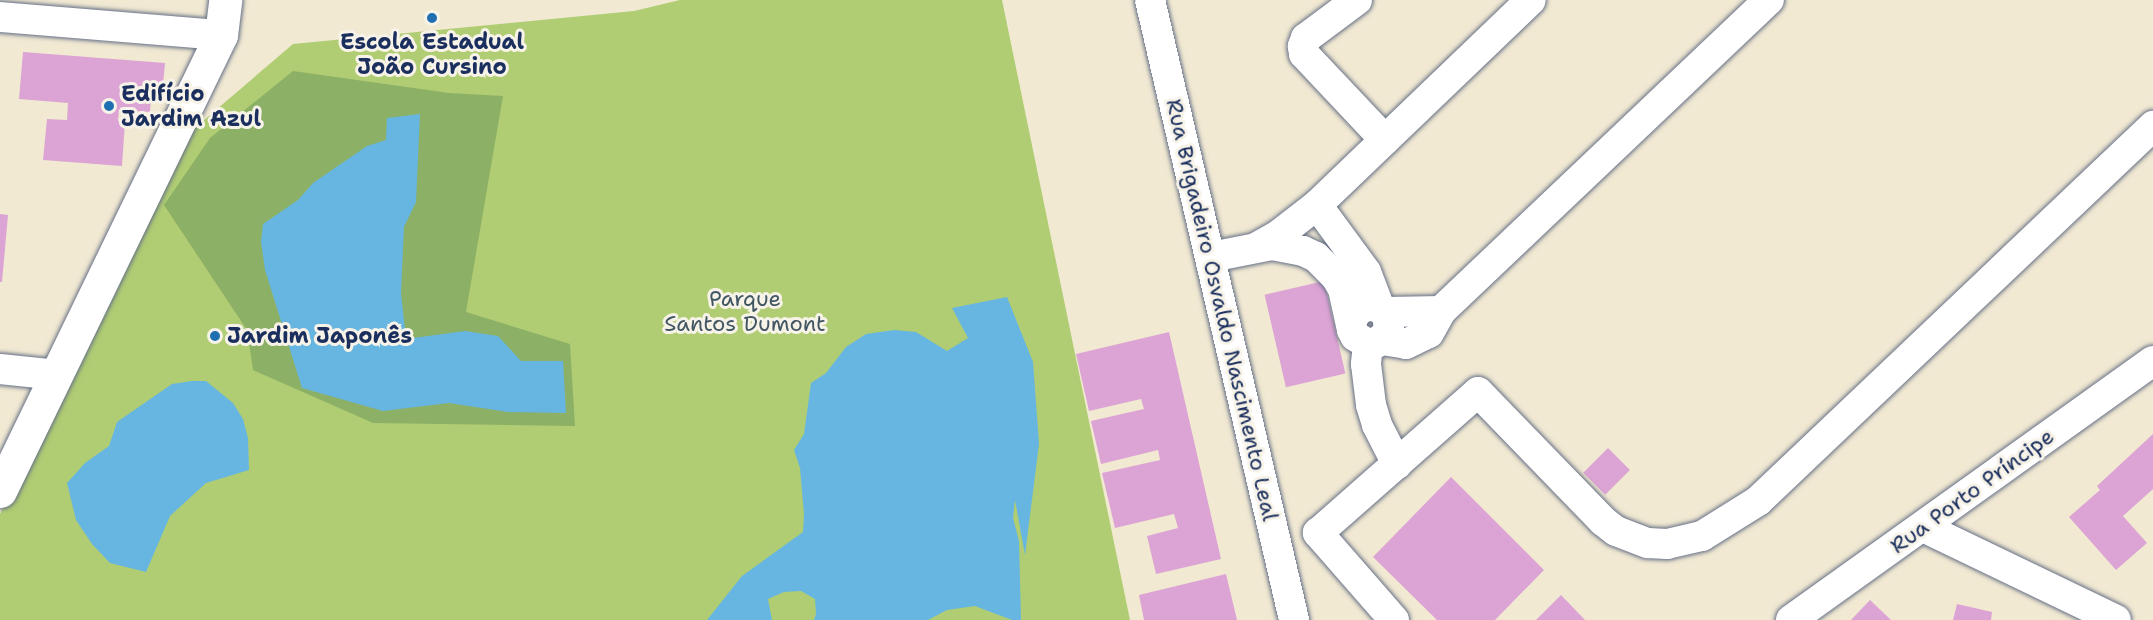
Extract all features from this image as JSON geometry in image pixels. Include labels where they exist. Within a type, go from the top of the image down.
[{"type":"main road","points":[[0,490],[58,375],[221,35],[225,0]]},
{"type":"street","name":"Rua Brigadeiro Osvaldo Nascimento Leal","points":[[1150,0],[1293,620]]},
{"type":"street","points":[[1357,0],[1306,38],[1303,46],[1304,54],[1385,140]]},
{"type":"street","points":[[1257,247],[1286,229],[1317,205],[1531,0]]},
{"type":"street","points":[[1211,257],[1257,247],[1288,246],[1316,257],[1336,277],[1373,325],[1406,344],[1418,340],[1433,328],[1441,311],[1769,0]]},
{"type":"street","points":[[0,17],[221,35]]},
{"type":"street","points":[[1394,620],[1317,533],[1478,392],[1616,531],[1648,543],[1666,544],[1702,536],[1758,501],[2153,126]]},
{"type":"street","points":[[1317,205],[1366,272],[1373,325],[1366,364],[1371,405],[1377,425],[1397,464]]},
{"type":"street","name":"Rua Porto Príncipe","points":[[1791,620],[2153,361]]},
{"type":"street","points":[[0,369],[58,375]]},
{"type":"street","points":[[1923,527],[2116,620]]},
{"type":"green space","name":"Parque Santos Dumont","points":[[680,0],[1002,0],[1130,620],[0,620],[0,514],[169,150],[293,44],[634,11]]},
{"type":"green space","points":[[293,71],[449,93],[503,96],[466,312],[570,344],[575,426],[373,423],[253,370],[247,330],[164,205],[210,138]]},
{"type":"water","points":[[420,114],[416,202],[404,227],[401,293],[406,339],[465,331],[498,336],[521,361],[563,361],[566,413],[508,412],[449,403],[383,411],[302,388],[265,270],[261,242],[263,224],[298,200],[313,183],[367,146],[386,140],[387,118]]},
{"type":"water","points":[[1007,297],[1033,362],[1039,444],[1025,555],[1015,500],[1013,518],[1019,541],[1021,620],[1012,620],[975,606],[947,610],[928,620],[814,620],[815,599],[801,591],[784,592],[768,599],[772,620],[707,620],[742,576],[803,532],[804,514],[800,468],[794,450],[804,434],[811,383],[826,373],[846,347],[866,334],[894,330],[916,332],[947,351],[968,338],[952,308]]},
{"type":"water","points":[[206,381],[233,403],[243,419],[248,438],[249,470],[206,483],[170,516],[146,572],[110,563],[92,544],[76,520],[67,483],[85,463],[109,446],[117,422],[172,384]]},
{"type":"building","name":"Edifício Jardim Azul","points":[[23,52],[165,63],[163,85],[152,84],[150,112],[119,110],[118,121],[125,122],[122,166],[43,160],[47,119],[67,120],[68,103],[19,99]]},
{"type":"building","points":[[0,214],[8,215],[2,282],[0,282]]},
{"type":"building","points":[[1324,281],[1345,374],[1286,387],[1265,295]]},
{"type":"building","points":[[1169,332],[1221,559],[1156,574],[1147,536],[1178,528],[1174,514],[1115,528],[1102,473],[1160,460],[1158,450],[1101,464],[1091,421],[1144,409],[1141,399],[1089,411],[1076,354]]},
{"type":"building","points":[[2153,434],[2153,489],[2123,516],[2147,543],[2116,570],[2069,517],[2100,490],[2097,486]]},
{"type":"building","points":[[1608,448],[1630,470],[1605,495],[1583,473]]},
{"type":"building","points":[[1451,477],[1544,570],[1495,620],[1437,620],[1373,557]]},
{"type":"building","points":[[1226,574],[1237,620],[1144,620],[1139,595]]},
{"type":"building","points":[[1561,595],[1585,620],[1536,620]]},
{"type":"building","points":[[1870,600],[1891,620],[1851,620]]},
{"type":"building","points":[[1957,604],[1992,612],[1991,620],[1953,620]]},
{"type":"place","name":"Escola Estadual João Cursino","points":[[432,18]]},
{"type":"place","name":"Edifício Jardim Azul","points":[[109,106]]},
{"type":"place","name":"Jardim Japonês","points":[[215,336]]}]
